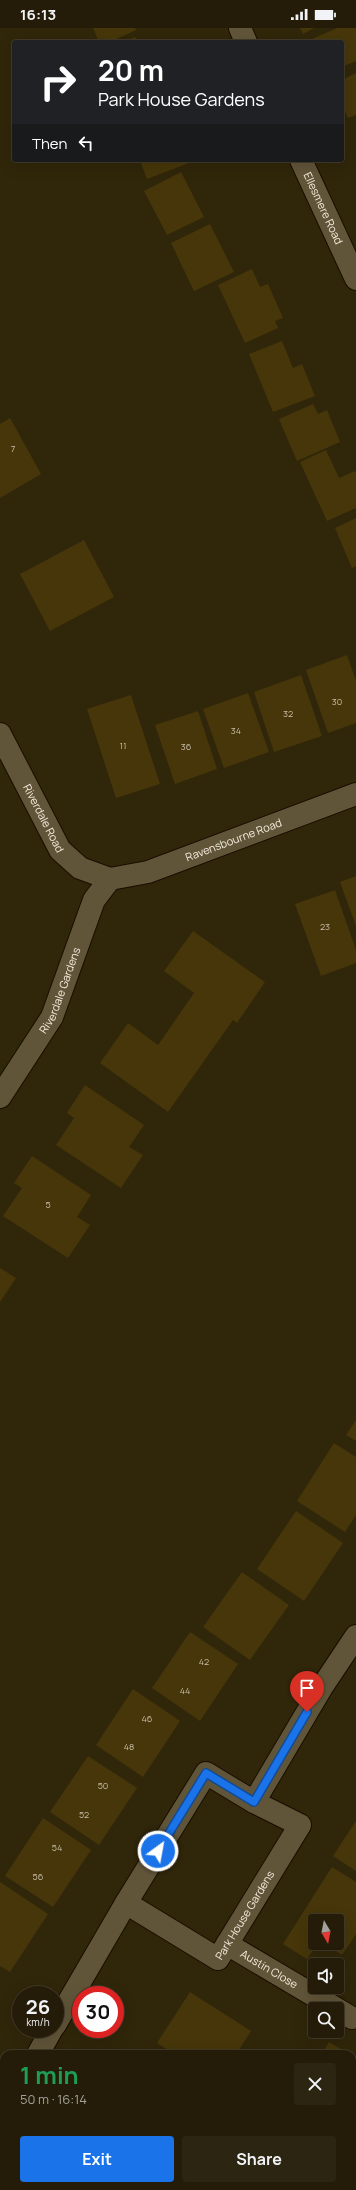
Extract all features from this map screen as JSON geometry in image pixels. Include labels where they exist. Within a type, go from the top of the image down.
[{"type":"street","points":[[240,28],[245,40]]},
{"type":"street","name":"Ellesmere Road","points":[[302,162],[356,279]]},
{"type":"street","name":"Riverdale Road","points":[[0,734],[60,850],[80,868],[110,879]]},
{"type":"street","name":"Ravensbourne Road","points":[[110,879],[148,872],[356,794]]},
{"type":"street","name":"Riverdale Gardens","points":[[0,1097],[52,1017],[94,900],[110,879]]},
{"type":"street","points":[[254,1802],[322,1687],[356,1636]]},
{"type":"street","name":"Park House Gardens","points":[[64,2010],[126,1903],[206,1773],[254,1802],[300,1825],[218,1959],[126,1903]]},
{"type":"street","name":"Austin Close","points":[[227,1944],[352,2018]]},
{"type":"street","points":[[40,2050],[47,2038]]},
{"type":"building","points":[[93,28],[135,28],[136,30],[114,40],[98,40]]},
{"type":"building","points":[[300,28],[314,28],[303,34]]},
{"type":"building","points":[[337,28],[356,28],[356,61],[344,66],[344,40],[310,40]]},
{"type":"building","points":[[135,37],[136,40],[128,40]]},
{"type":"building","points":[[356,73],[356,115],[348,118],[344,109],[344,79]]},
{"type":"building","points":[[141,162],[189,162],[189,163],[147,179]]},
{"type":"building","points":[[181,172],[204,217],[167,235],[144,191]]},
{"type":"building","points":[[210,224],[234,272],[194,291],[171,243]]},
{"type":"building","points":[[252,269],[260,287],[268,284],[283,318],[275,321],[278,328],[245,343],[218,285]]},
{"type":"building","points":[[282,341],[293,368],[302,364],[315,396],[273,412],[249,354]]},
{"type":"building","points":[[313,404],[318,414],[327,410],[340,442],[297,461],[279,419]]},
{"type":"building","points":[[10,418],[41,474],[0,498],[0,424]]},
{"type":"building","points":[[326,450],[339,478],[355,471],[356,473],[356,508],[327,521],[300,462]]},
{"type":"building","points":[[356,518],[356,566],[352,568],[335,528]]},
{"type":"building","points":[[84,540],[114,597],[50,631],[20,574]]},
{"type":"building","points":[[347,655],[356,681],[356,723],[328,733],[306,670]]},
{"type":"building","points":[[301,675],[322,736],[274,752],[254,692]]},
{"type":"building","points":[[248,693],[269,752],[224,768],[203,709]]},
{"type":"building","points":[[131,695],[160,784],[116,798],[87,709]]},
{"type":"building","points":[[198,711],[217,769],[175,784],[155,725]]},
{"type":"building","points":[[356,876],[356,926],[340,882]]},
{"type":"building","points":[[335,890],[356,950],[356,963],[321,976],[295,904]]},
{"type":"building","points":[[193,931],[265,982],[237,1023],[233,1020],[168,1112],[100,1063],[128,1023],[158,1045],[194,993],[164,971]]},
{"type":"building","points":[[85,1085],[144,1125],[129,1147],[143,1155],[121,1188],[56,1145],[74,1118],[67,1113]]},
{"type":"building","points":[[32,1156],[91,1195],[77,1217],[90,1225],[68,1258],[3,1216],[22,1188],[14,1183]]},
{"type":"building","points":[[0,1268],[16,1278],[0,1302]]},
{"type":"building","points":[[356,1420],[356,1441],[346,1435]]},
{"type":"building","points":[[334,1443],[356,1457],[356,1515],[345,1532],[297,1501]]},
{"type":"building","points":[[296,1511],[343,1543],[304,1601],[257,1569]]},
{"type":"building","points":[[242,1572],[289,1605],[250,1660],[203,1627]]},
{"type":"building","points":[[190,1632],[238,1664],[200,1721],[152,1688]]},
{"type":"building","points":[[133,1689],[180,1721],[143,1777],[96,1745]]},
{"type":"building","points":[[88,1756],[137,1788],[99,1845],[50,1812]]},
{"type":"building","points":[[43,1818],[91,1850],[53,1907],[5,1876]]},
{"type":"building","points":[[356,1821],[356,1871],[333,1856]]},
{"type":"building","points":[[332,1867],[356,1882],[356,1934],[342,1955],[334,1950],[344,1950],[344,1914],[308,1914],[308,1950],[313,1950],[307,1959],[283,1944]]},
{"type":"building","points":[[0,1882],[48,1914],[10,1972],[0,1966]]},
{"type":"building","points":[[190,1992],[251,2031],[239,2050],[168,2050],[157,2043]]},
{"type":"building","points":[[329,2042],[342,2050],[324,2050]]},
{"type":"route","points":[[158,1851],[206,1773],[254,1802],[307,1712]]}]
